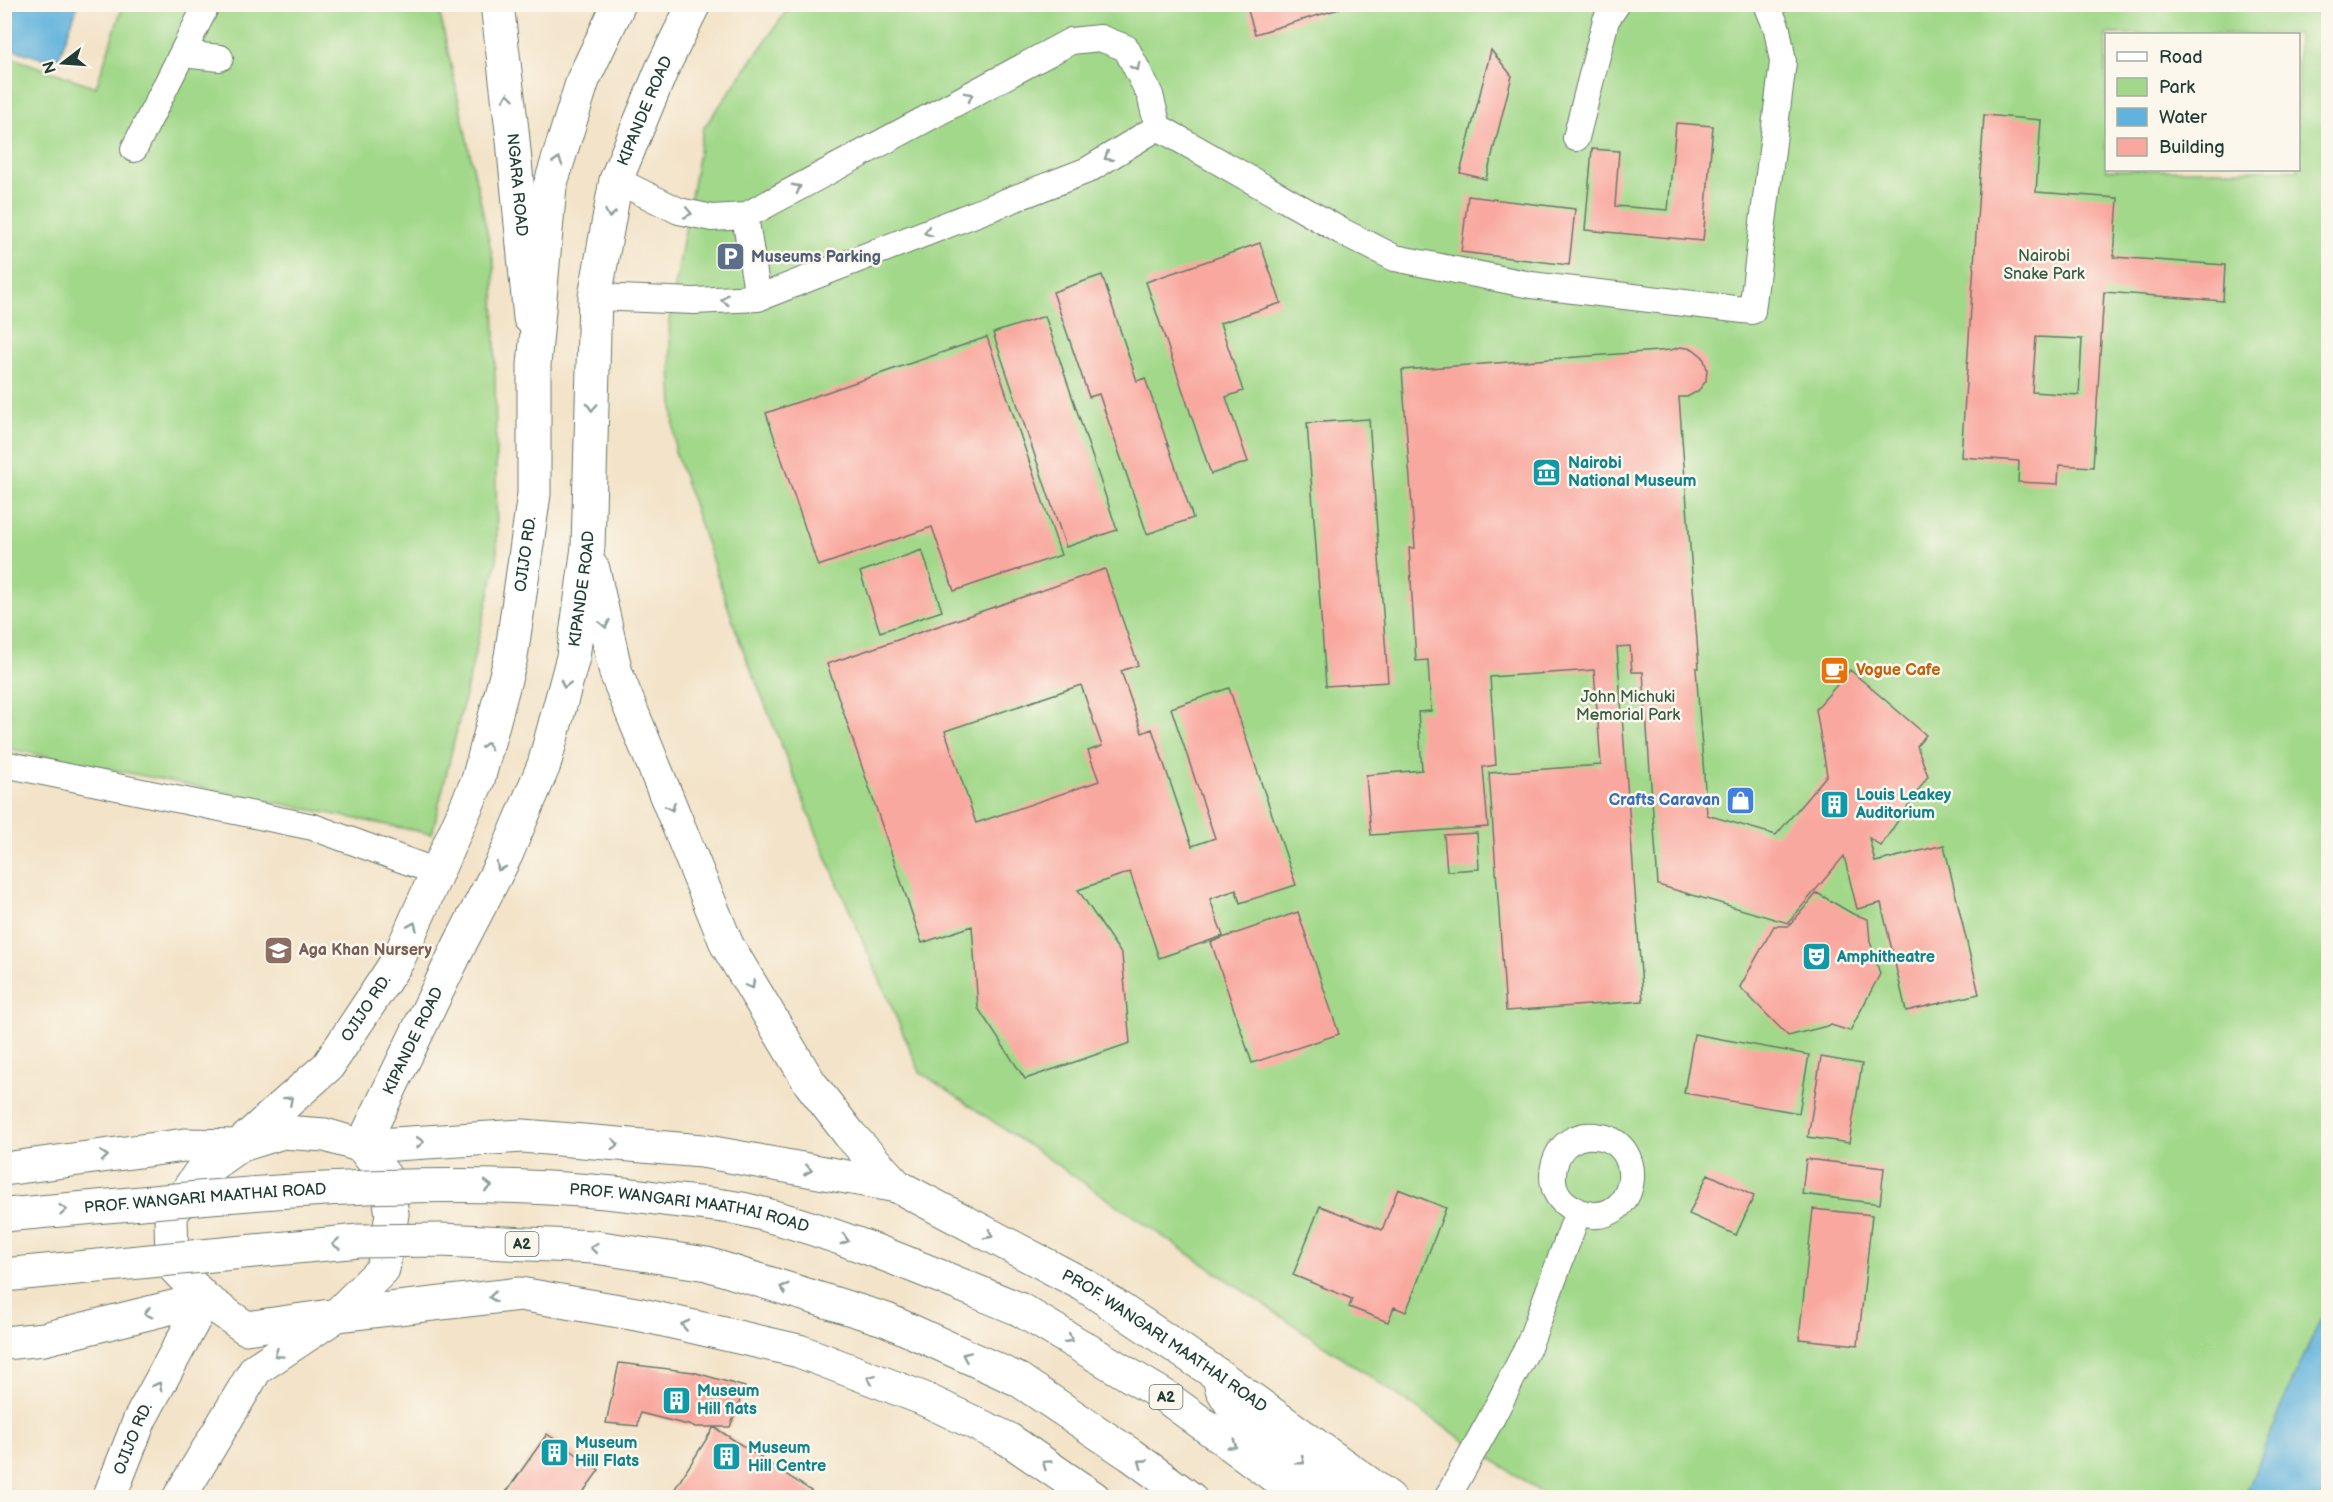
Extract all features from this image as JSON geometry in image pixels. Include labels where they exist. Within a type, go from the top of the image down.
[{"type":"main road","name":"NGARA ROAD","points":[[497,4],[512,130],[534,365]]},
{"type":"main road","points":[[534,365],[550,186],[583,80],[619,4]]},
{"type":"main road","name":"KIPANDE ROAD","points":[[362,1146],[506,855],[544,765],[573,657],[588,547],[595,297],[616,180],[662,69],[694,4]]},
{"type":"main road","name":"OJIJO RD.","points":[[109,1497],[140,1419],[205,1299],[172,1265],[171,1215],[199,1174],[238,1146],[328,1065],[398,960],[478,780],[511,657],[534,494],[534,365]]},
{"type":"main road","points":[[588,547],[616,673],[728,945],[810,1083],[850,1135],[897,1186]]},
{"type":"main road","points":[[4,1168],[185,1145],[238,1146],[284,1132],[325,1135],[362,1146],[386,1178],[392,1214],[383,1269],[337,1315],[256,1369],[179,1497]]},
{"type":"main road","name":"PROF. WANGARI MAATHAI ROAD","points":[[362,1146],[523,1136],[702,1151],[897,1186],[1084,1285],[1218,1375],[1389,1497]]},
{"type":"main road","name":"PROF. WANGARI MAATHAI ROAD","points":[[4,1215],[259,1194],[376,1187],[515,1185],[624,1193],[750,1211],[869,1248],[1019,1309],[1166,1396],[1304,1497]]},
{"type":"main road","name":"A2","points":[[4,1275],[359,1241],[441,1240],[595,1247],[707,1264],[887,1320],[1019,1380],[1190,1497]]},
{"type":"main road","points":[[4,1343],[44,1340],[205,1299],[246,1328],[520,1294],[642,1315],[788,1348],[922,1398],[1008,1438],[1094,1497]]},
{"type":"main road","points":[[1218,1375],[1222,1389],[1231,1404],[1346,1497]]},
{"type":"lane","points":[[134,149],[207,4]]},
{"type":"lane","points":[[1576,138],[1606,20],[1617,4]]},
{"type":"lane","points":[[616,180],[679,212],[712,218],[746,216],[1071,41],[1100,38],[1126,48],[1150,95],[1158,127],[1341,231],[1395,258],[1531,285],[1752,310],[1783,62],[1777,29],[1767,4]]},
{"type":"lane","points":[[183,54],[220,58]]},
{"type":"lane","points":[[595,297],[694,301],[758,298],[1088,170],[1158,127]]},
{"type":"lane","points":[[746,216],[758,298]]},
{"type":"lane","points":[[4,764],[313,827],[437,872]]},
{"type":"lane","points":[[1447,1497],[1529,1345],[1578,1212]]},
{"type":"green space","points":[[123,5],[438,5],[494,264],[497,561],[432,834],[5,748],[4,55],[96,87]]},
{"type":"green space","name":"John Michuki Memorial Park","points":[[791,5],[2328,5],[2328,1497],[1548,1497],[920,1072],[825,854],[740,642],[675,451],[669,321],[703,129]]},
{"type":"water","points":[[5,4],[78,5],[57,63],[5,47]]},
{"type":"water","points":[[2328,1303],[2328,1497],[2245,1497],[2280,1409]]},
{"type":"building","points":[[1246,4],[1338,4],[1339,9],[1255,34]]},
{"type":"building","points":[[1491,50],[1512,76],[1486,179],[1460,173]]},
{"type":"building","points":[[1984,115],[2041,120],[2036,192],[2118,198],[2114,257],[2225,265],[2223,301],[2104,292],[2093,467],[2059,465],[2058,484],[2018,482],[2019,461],[1961,457]],"holes":[[[2036,337],[2082,339],[2079,395],[2032,392]]]},
{"type":"building","points":[[1676,123],[1713,126],[1703,241],[1585,230],[1592,149],[1619,151],[1615,206],[1668,210]]},
{"type":"building","points":[[1468,196],[1575,209],[1569,265],[1461,252]]},
{"type":"building","points":[[1260,243],[1281,303],[1220,323],[1243,391],[1226,397],[1248,462],[1211,474],[1146,282]]},
{"type":"building","points":[[1102,275],[1137,381],[1145,378],[1193,518],[1147,534],[1099,394],[1089,397],[1053,292]]},
{"type":"building","points":[[1045,316],[1117,530],[1066,547],[993,333]]},
{"type":"building","points":[[987,337],[1061,555],[954,591],[932,527],[818,566],[766,413]]},
{"type":"building","points":[[1680,347],[1693,349],[1703,357],[1707,369],[1706,381],[1698,391],[1687,397],[1679,397],[1699,668],[1696,668],[1707,815],[1776,835],[1827,775],[1816,709],[1850,670],[1926,735],[1917,746],[1928,776],[1881,846],[1869,838],[1875,862],[1944,845],[1979,994],[1906,1011],[1881,903],[1857,909],[1844,856],[1788,923],[1658,885],[1643,672],[1632,672],[1630,646],[1617,647],[1643,1001],[1506,1011],[1489,773],[1601,765],[1594,670],[1490,677],[1496,765],[1483,767],[1488,827],[1371,835],[1366,775],[1422,770],[1418,712],[1431,711],[1428,660],[1416,661],[1409,548],[1415,548],[1402,370],[1671,350]]},
{"type":"building","points":[[1369,419],[1388,682],[1326,686],[1307,423]]},
{"type":"building","points":[[922,550],[942,611],[880,632],[860,572]]},
{"type":"building","points":[[1105,569],[1138,665],[1121,671],[1142,733],[1152,729],[1192,846],[1215,838],[1171,708],[1229,688],[1296,885],[1240,903],[1236,890],[1210,899],[1223,936],[1159,958],[1130,872],[1078,890],[1122,955],[1130,1043],[1025,1079],[978,1008],[972,926],[922,943],[827,664]],"holes":[[[1081,685],[1102,746],[1088,751],[1099,781],[976,823],[945,731]]]},
{"type":"building","points":[[1477,833],[1479,869],[1447,871],[1444,835]]},
{"type":"building","name":"Amphitheatre","points":[[1817,893],[1853,914],[1868,919],[1870,941],[1880,974],[1850,1031],[1831,1025],[1788,1036],[1740,987],[1774,926],[1789,926]]},
{"type":"building","points":[[1298,912],[1339,1034],[1252,1063],[1211,942]]},
{"type":"building","points":[[1694,1034],[1809,1055],[1799,1113],[1684,1093]]},
{"type":"building","points":[[1821,1057],[1862,1064],[1849,1143],[1808,1137]]},
{"type":"building","points":[[1806,1159],[1884,1168],[1880,1204],[1802,1194]]},
{"type":"building","points":[[1708,1174],[1754,1196],[1736,1235],[1689,1214]]},
{"type":"building","points":[[1398,1189],[1446,1208],[1406,1312],[1394,1307],[1388,1322],[1349,1307],[1352,1299],[1293,1275],[1320,1206],[1382,1230]]},
{"type":"building","points":[[1813,1209],[1872,1215],[1858,1345],[1799,1339]]},
{"type":"building","name":"Museum Hill flats","points":[[619,1363],[693,1372],[745,1387],[730,1427],[696,1427],[640,1413],[638,1426],[606,1423]]},
{"type":"building","name":"Museum Hill Centre","points":[[714,1427],[804,1486],[821,1498],[669,1498]]},
{"type":"building","name":"Museum Hill Flats","points":[[547,1434],[599,1470],[579,1498],[502,1498]]},
{"type":"place","name":"Museums Parking","points":[[730,257]]},
{"type":"place","name":"Nairobi National Museum","points":[[1547,472]]},
{"type":"place","name":"Vogue Cafe","points":[[1835,670]]},
{"type":"place","name":"Crafts Caravan","points":[[1741,800]]},
{"type":"place","name":"Louis Leakey Auditorium","points":[[1835,804]]},
{"type":"place","name":"Aga Khan Nursery","points":[[278,950]]},
{"type":"place","name":"Amphitheatre","points":[[1816,957]]},
{"type":"place","name":"Museum Hill flats","points":[[676,1400]]},
{"type":"place","name":"Museum Hill Flats","points":[[554,1452]]},
{"type":"place","name":"Museum Hill Centre","points":[[727,1457]]},
{"type":"park label","name":"Nairobi Snake Park","points":[[2044,265]]}]
